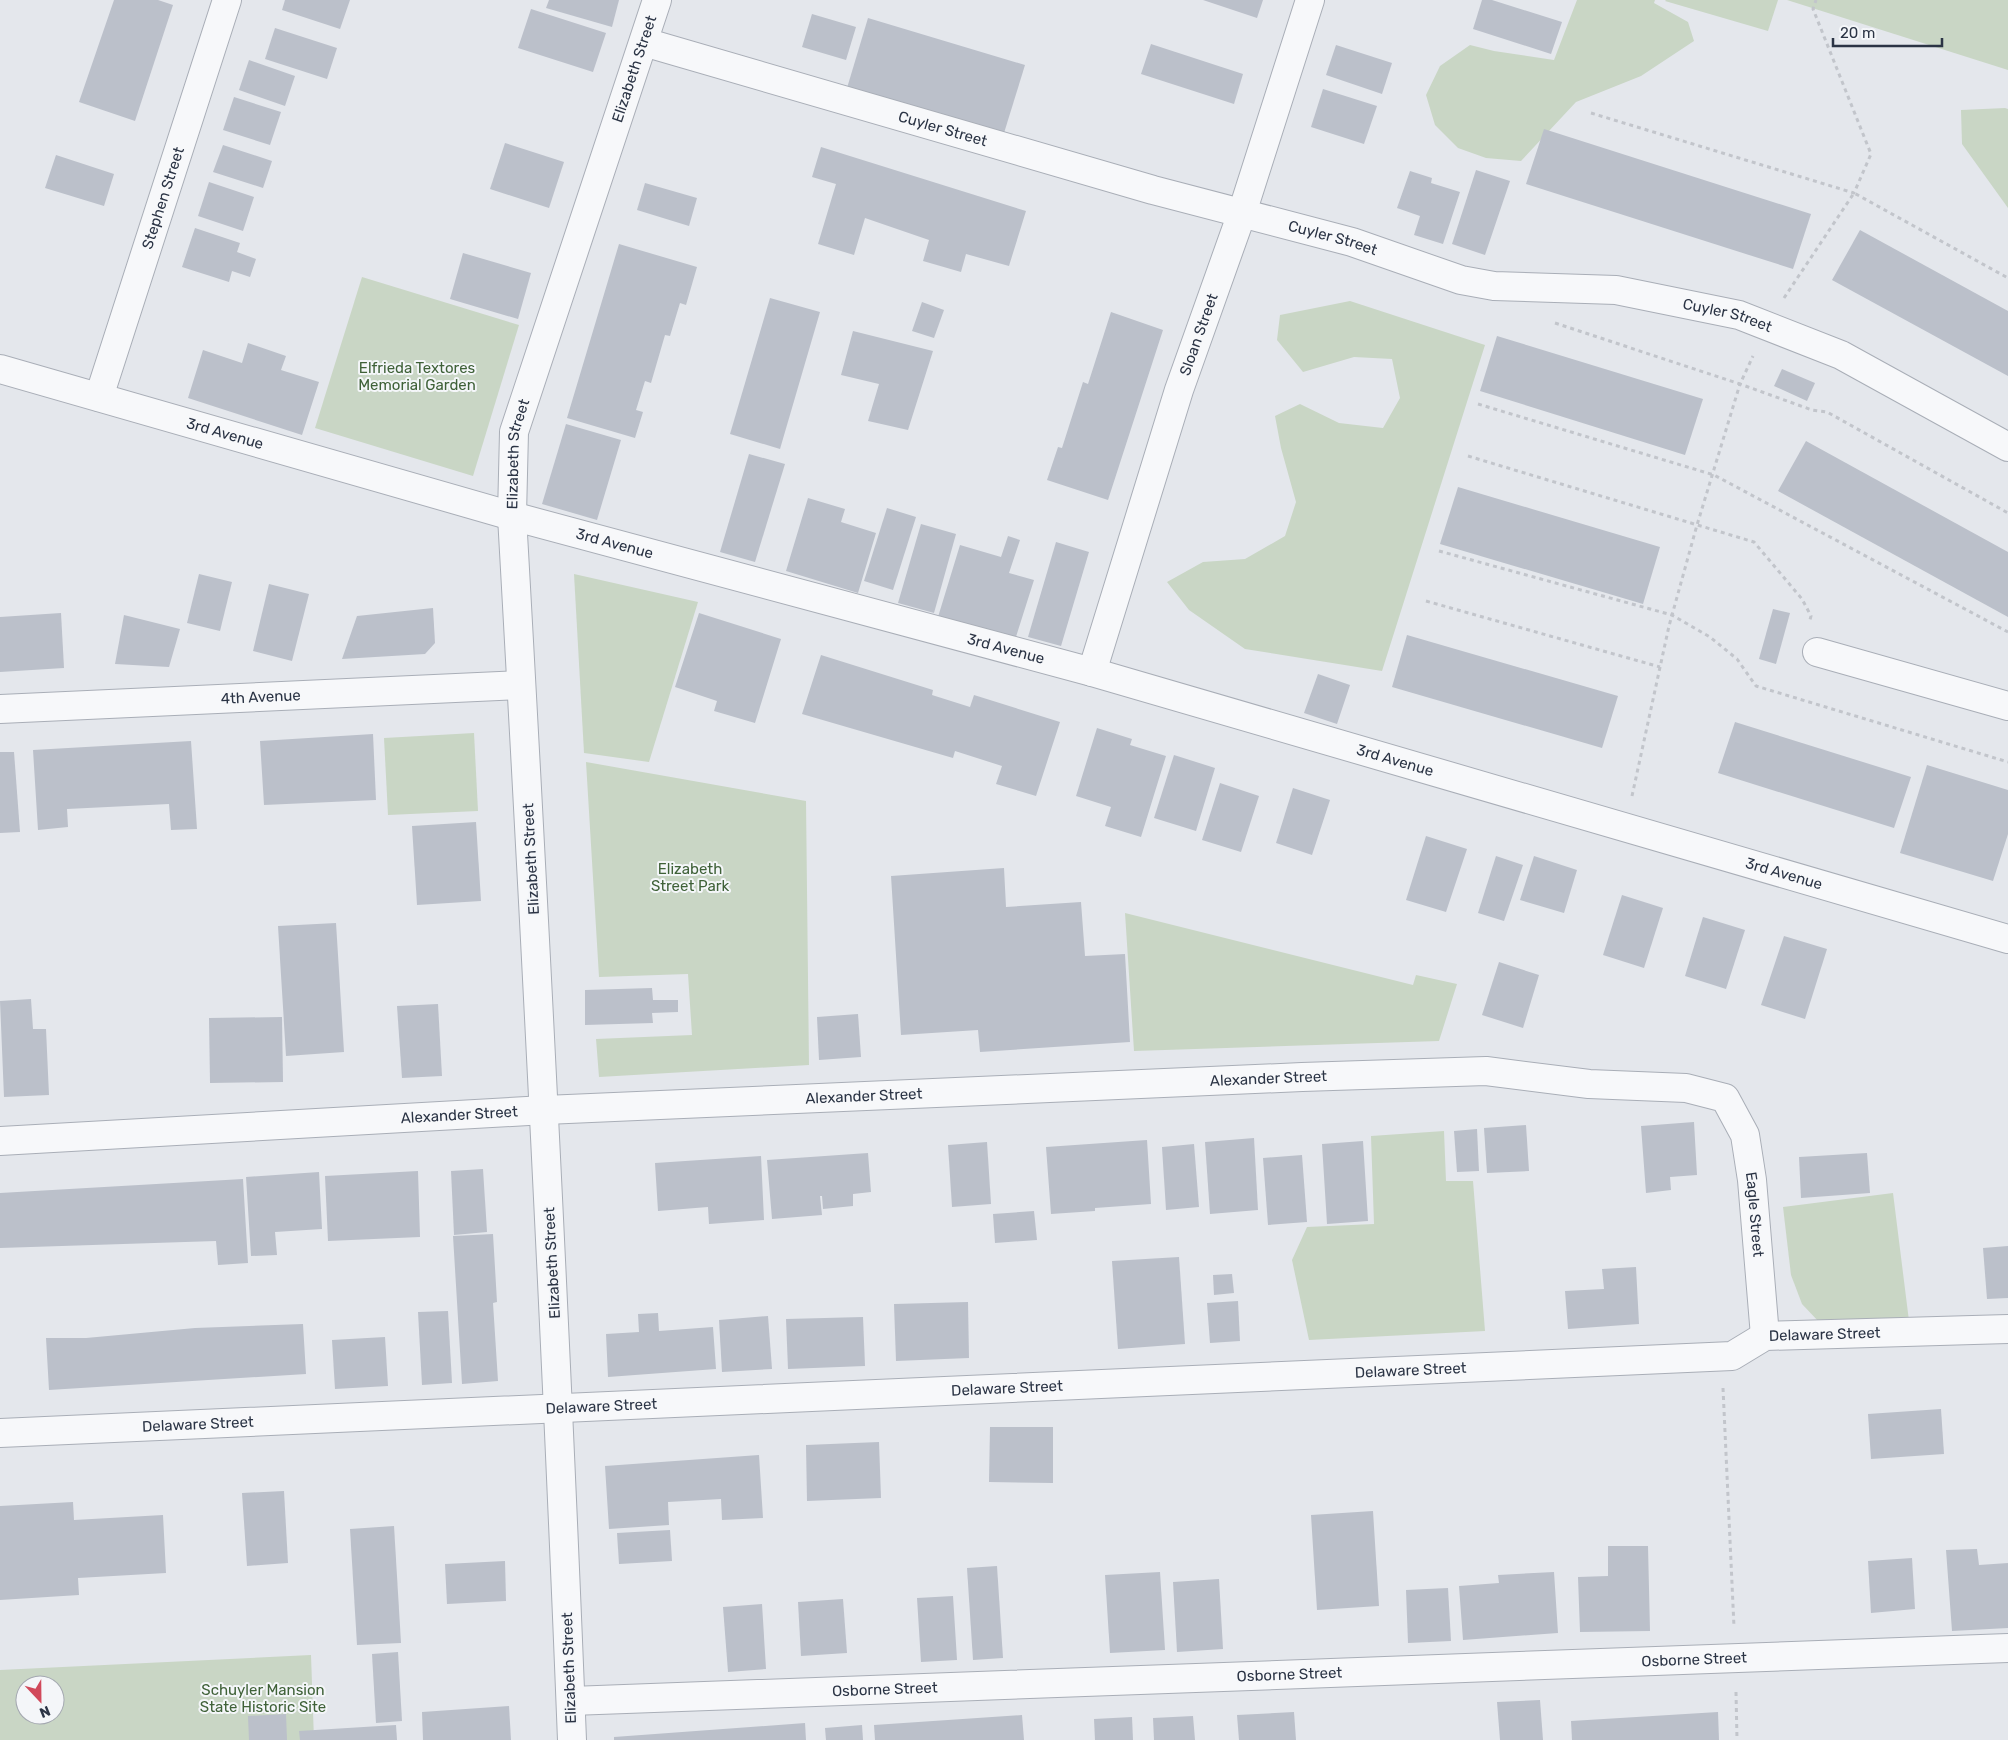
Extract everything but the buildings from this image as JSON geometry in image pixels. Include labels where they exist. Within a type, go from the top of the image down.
[{"type":"street","name":"Stephen Street","points":[[99,397],[227,0]]},
{"type":"street","name":"Elizabeth Street","points":[[572,1740],[545,1110],[512,516],[514,432],[657,0]]},
{"type":"street","name":"Sloan Street","points":[[1092,672],[1179,390],[1242,213],[1310,0]]},
{"type":"street","name":"Cuyler Street","points":[[644,42],[1153,190],[1352,242],[1461,280],[1494,286],[1616,290],[1739,315],[1841,355],[2008,447]]},
{"type":"street","name":"3rd Avenue","points":[[0,368],[512,516],[1092,672],[2008,939]]},
{"type":"street","points":[[1817,652],[2008,706]]},
{"type":"street","name":"4th Avenue","points":[[0,709],[521,685]]},
{"type":"street","name":"Alexander Street","points":[[0,1141],[545,1110],[1302,1077],[1486,1071],[1589,1084],[1686,1088],[1725,1098]]},
{"type":"street","name":"Eagle Street","points":[[1725,1098],[1745,1135],[1752,1180],[1765,1336]]},
{"type":"street","name":"Delaware Street","points":[[0,1433],[1732,1356],[1765,1336],[2008,1329]]},
{"type":"street","name":"Osborne Street","points":[[571,1701],[2008,1648]]},
{"type":"path","points":[[1631,802],[1672,615],[1740,384],[1766,325],[1854,193],[1871,154],[1813,9],[1816,0]]},
{"type":"path","points":[[1590,113],[1854,193],[2008,278]]},
{"type":"path","points":[[1548,321],[1740,384],[1812,410],[1827,412],[2008,513]]},
{"type":"path","points":[[1478,404],[1714,475],[2008,632]]},
{"type":"path","points":[[1468,456],[1754,542],[1802,599],[1811,616],[1803,648],[1817,652]]},
{"type":"path","points":[[1439,551],[1672,615],[1710,637],[1737,659],[1756,686],[2008,762]]},
{"type":"path","points":[[1426,601],[1660,668]]},
{"type":"path","points":[[1725,1418],[1734,1628]]},
{"type":"path","points":[[1736,1691],[1737,1740]]},
{"type":"green space","points":[[1577,0],[1655,0],[1654,3],[1688,22],[1694,41],[1641,76],[1576,102],[1521,161],[1486,158],[1458,148],[1435,125],[1426,95],[1440,66],[1470,45],[1494,51],[1554,60]]},
{"type":"green space","points":[[1666,0],[1778,0],[1768,31]]},
{"type":"green space","points":[[1787,0],[2008,0],[2008,70]]},
{"type":"green space","points":[[2008,109],[2008,208],[1962,144],[1961,110]]},
{"type":"green space","name":"Elfrieda Textores Memorial Garden","points":[[362,277],[519,325],[473,476],[315,428]]},
{"type":"green space","points":[[1350,301],[1485,345],[1382,671],[1245,649],[1189,610],[1167,582],[1203,562],[1245,559],[1285,536],[1296,502],[1281,448],[1275,416],[1300,404],[1339,423],[1383,428],[1400,398],[1392,359],[1354,357],[1303,372],[1277,340],[1280,315]]},
{"type":"green space","points":[[574,574],[698,602],[649,762],[584,753]]},
{"type":"green space","points":[[474,733],[478,811],[388,815],[384,738]]},
{"type":"green space","name":"Elizabeth Street Park","points":[[586,762],[806,801],[809,1065],[599,1077],[596,1039],[692,1035],[688,974],[599,977]]},
{"type":"green space","points":[[1125,913],[1413,985],[1416,975],[1457,984],[1439,1041],[1134,1051]]},
{"type":"green space","points":[[1444,1131],[1446,1181],[1473,1181],[1485,1331],[1309,1340],[1292,1260],[1307,1227],[1374,1224],[1371,1136]]},
{"type":"green space","points":[[1893,1193],[1909,1321],[1820,1323],[1802,1304],[1791,1275],[1783,1207]]},
{"type":"green space","name":"Schuyler Mansion State Historic Site","points":[[311,1655],[314,1740],[0,1740],[0,1670]]}]
